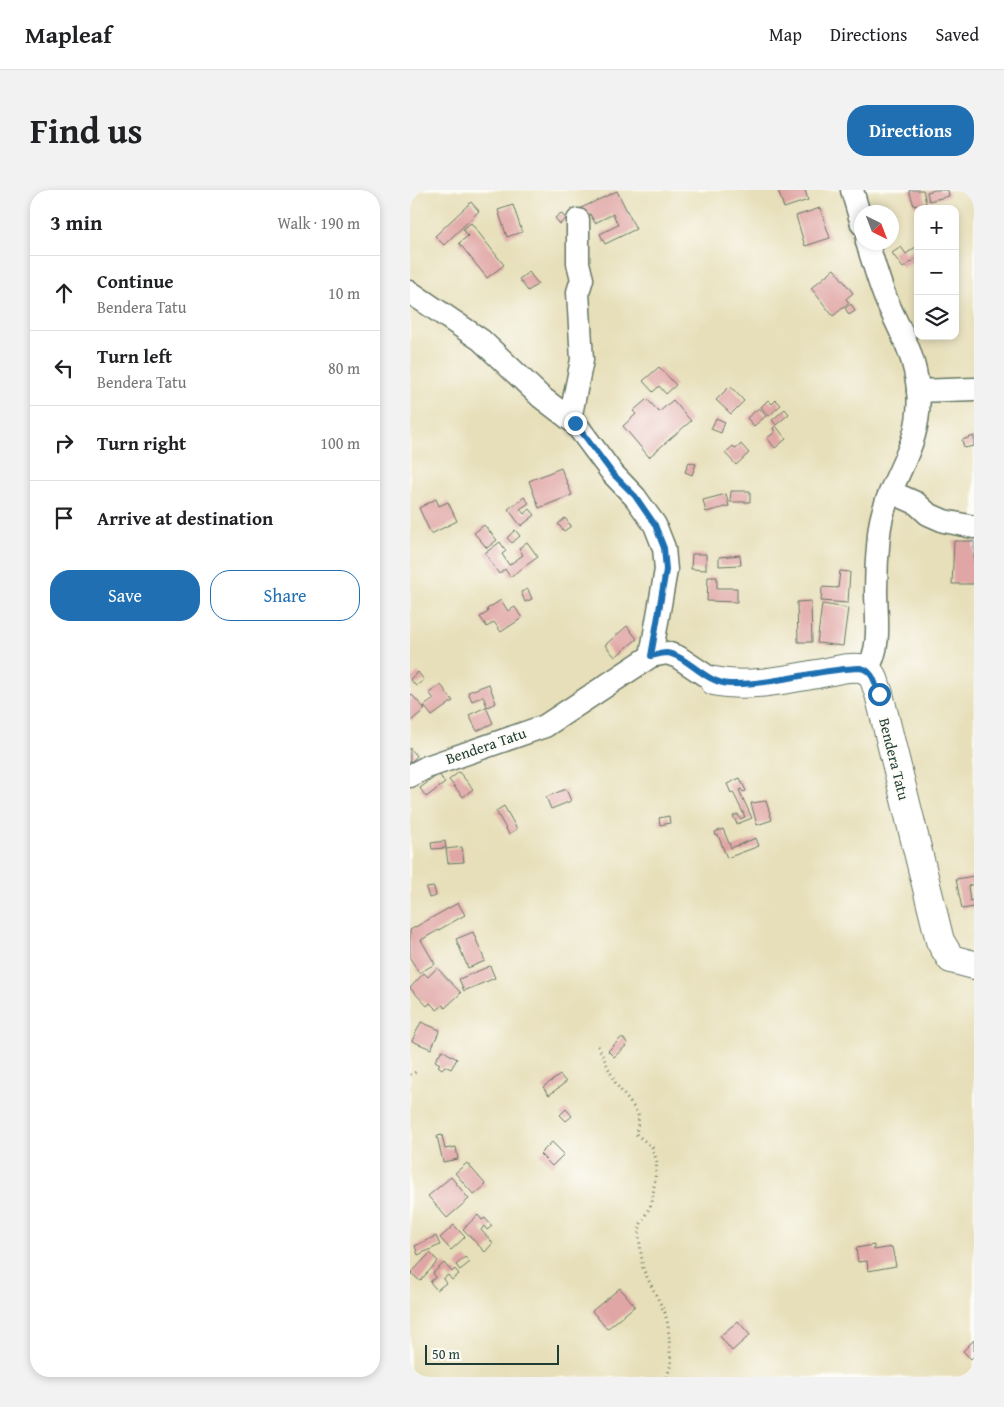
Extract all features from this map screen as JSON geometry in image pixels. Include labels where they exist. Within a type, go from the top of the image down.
[{"type":"main road","points":[[714,681],[730,684],[797,678],[851,668],[867,669]]},
{"type":"main road","name":"Bendera Tatu","points":[[867,669],[874,679],[879,694],[940,941],[951,959],[974,965]]},
{"type":"street","points":[[852,190],[856,205]]},
{"type":"street","points":[[570,419],[582,360],[578,292],[582,279],[578,263],[578,220]]},
{"type":"street","points":[[867,669],[873,659],[876,642],[879,532],[883,512],[913,442],[918,419],[918,390],[910,348],[886,298],[870,250]]},
{"type":"street","points":[[410,292],[488,346],[541,397],[570,419],[613,474],[635,496],[655,525],[664,548],[666,570],[651,656],[667,653],[678,657],[714,681]]},
{"type":"street","points":[[918,390],[974,389]]},
{"type":"street","points":[[891,492],[916,503],[928,514],[944,521],[974,527]]},
{"type":"street","name":"Bendera Tatu","points":[[410,776],[427,767],[545,726],[651,656]]},
{"type":"path","points":[[598,1046],[616,1084],[635,1109],[639,1118],[636,1134],[652,1147],[657,1162],[652,1203],[640,1225],[639,1237],[643,1269],[665,1313],[668,1326],[671,1364],[667,1377]]},
{"type":"path","points":[[410,1076],[416,1072]]},
{"type":"building","points":[[778,190],[805,190],[808,200],[784,208]]},
{"type":"building","points":[[909,190],[923,190],[926,203],[914,206]]},
{"type":"building","points":[[948,190],[949,196],[929,201],[927,192]]},
{"type":"building","points":[[617,191],[636,229],[605,244],[600,234],[618,225],[613,214],[595,223],[590,214],[584,216],[581,208]]},
{"type":"building","points":[[471,202],[479,211],[444,245],[435,236]]},
{"type":"building","points":[[513,205],[522,232],[507,237],[498,210]]},
{"type":"building","points":[[820,208],[830,238],[805,246],[796,216]]},
{"type":"building","points":[[561,213],[566,219],[560,224],[555,218]]},
{"type":"building","points":[[471,223],[504,265],[487,278],[459,243],[468,236],[463,229]]},
{"type":"building","points":[[901,247],[906,254],[914,248],[914,260],[903,268],[892,253]]},
{"type":"building","points":[[834,269],[853,293],[846,299],[849,303],[833,316],[811,288]]},
{"type":"building","points":[[529,272],[538,284],[528,291],[519,279]]},
{"type":"building","points":[[851,304],[855,311],[849,315],[845,308]]},
{"type":"building","points":[[659,367],[676,385],[666,394],[659,386],[653,392],[643,381]]},
{"type":"building","points":[[730,386],[744,401],[731,414],[716,400]]},
{"type":"building","points":[[647,399],[659,412],[673,400],[691,421],[649,457],[623,426],[636,414],[633,411]]},
{"type":"building","points":[[768,400],[772,404],[776,400],[781,405],[769,416],[761,407]]},
{"type":"building","points":[[759,408],[766,416],[754,426],[747,418]]},
{"type":"building","points":[[785,409],[789,414],[776,425],[772,420]]},
{"type":"building","points":[[716,418],[725,422],[721,433],[711,429]]},
{"type":"building","points":[[776,426],[786,439],[775,448],[767,438],[775,432],[773,428]]},
{"type":"building","points":[[974,436],[974,446],[964,448],[962,440]]},
{"type":"building","points":[[741,444],[749,453],[736,465],[725,453],[733,446],[736,449]]},
{"type":"building","points":[[689,462],[696,464],[692,475],[685,472]]},
{"type":"building","points":[[561,468],[572,495],[539,508],[529,481]]},
{"type":"building","points":[[731,491],[750,491],[750,502],[730,502]]},
{"type":"building","points":[[726,494],[729,506],[706,512],[703,500]]},
{"type":"building","points":[[524,497],[529,503],[520,509],[524,514],[530,509],[535,515],[521,526],[508,509]]},
{"type":"building","points":[[436,499],[439,506],[448,502],[457,521],[431,534],[419,508]]},
{"type":"building","points":[[565,518],[571,526],[564,531],[558,524]]},
{"type":"building","points":[[484,525],[497,540],[487,548],[474,533]]},
{"type":"building","points":[[515,530],[520,536],[512,543],[507,538]]},
{"type":"building","points":[[954,541],[974,541],[974,584],[952,584]]},
{"type":"building","points":[[500,542],[506,551],[502,554],[509,565],[523,555],[519,548],[527,542],[538,557],[510,577],[505,569],[499,574],[485,553]]},
{"type":"building","points":[[692,554],[706,554],[706,570],[691,569]]},
{"type":"building","points":[[740,555],[741,565],[719,566],[719,557]]},
{"type":"building","points":[[840,571],[850,572],[848,603],[821,601],[822,587],[838,588]]},
{"type":"building","points":[[708,577],[717,577],[717,588],[737,588],[737,602],[707,601]]},
{"type":"building","points":[[528,589],[532,599],[525,602],[521,592]]},
{"type":"building","points":[[501,600],[508,611],[515,607],[522,618],[501,632],[494,622],[487,627],[480,617],[488,612],[487,609]]},
{"type":"building","points":[[811,601],[812,642],[798,642],[797,602]]},
{"type":"building","points":[[822,604],[848,608],[843,646],[817,643]]},
{"type":"building","points":[[627,626],[637,639],[615,657],[605,645]]},
{"type":"building","points":[[418,672],[424,680],[416,686],[410,679]]},
{"type":"building","points":[[489,684],[496,703],[487,707],[483,696],[472,701],[468,692]]},
{"type":"building","points":[[441,685],[453,701],[432,716],[424,706],[434,699],[429,693]]},
{"type":"building","points":[[410,693],[425,709],[411,721],[410,719]]},
{"type":"building","points":[[486,707],[493,723],[477,731],[469,715]]},
{"type":"building","points":[[410,748],[417,756],[410,763]]},
{"type":"building","points":[[459,772],[473,789],[463,797],[449,780]]},
{"type":"building","points":[[439,774],[445,783],[426,797],[420,788]]},
{"type":"building","points":[[740,778],[746,791],[739,790],[752,818],[737,824],[733,816],[738,814],[740,819],[745,817],[727,784]]},
{"type":"building","points":[[566,789],[571,801],[551,809],[546,797]]},
{"type":"building","points":[[766,801],[772,820],[757,825],[751,803]]},
{"type":"building","points":[[504,806],[517,829],[509,834],[496,811]]},
{"type":"building","points":[[669,816],[670,823],[660,825],[659,818]]},
{"type":"building","points":[[723,829],[731,848],[756,838],[759,846],[727,858],[715,832]]},
{"type":"building","points":[[445,841],[446,848],[432,849],[431,843]]},
{"type":"building","points":[[462,847],[464,862],[448,863],[446,849]]},
{"type":"building","points":[[974,876],[974,884],[968,886],[970,901],[974,900],[974,907],[962,909],[956,879]]},
{"type":"building","points":[[434,887],[436,896],[429,898],[426,888]]},
{"type":"building","points":[[458,903],[465,915],[421,940],[435,964],[419,973],[410,958],[410,930]]},
{"type":"building","points":[[473,932],[485,961],[468,968],[456,939]]},
{"type":"building","points":[[490,966],[495,978],[464,991],[459,979]]},
{"type":"building","points":[[437,968],[461,993],[445,1008],[443,1005],[437,1010],[430,1003],[427,1006],[410,988],[424,973],[428,977]]},
{"type":"building","points":[[421,1022],[440,1030],[431,1049],[412,1041]]},
{"type":"building","points":[[622,1037],[628,1044],[614,1057],[608,1051]]},
{"type":"building","points":[[442,1050],[457,1059],[451,1069],[445,1066],[442,1069],[438,1066],[440,1064],[435,1061]]},
{"type":"building","points":[[560,1075],[566,1082],[549,1095],[543,1087]]},
{"type":"building","points":[[566,1109],[572,1116],[566,1121],[560,1115]]},
{"type":"building","points":[[442,1135],[445,1149],[456,1147],[458,1159],[443,1162],[437,1136]]},
{"type":"building","points":[[552,1142],[564,1154],[552,1166],[540,1154]]},
{"type":"building","points":[[467,1163],[486,1185],[474,1195],[455,1173]]},
{"type":"building","points":[[451,1177],[469,1199],[447,1218],[428,1196]]},
{"type":"building","points":[[478,1215],[482,1220],[485,1218],[492,1226],[487,1230],[484,1226],[481,1230],[493,1243],[485,1252],[463,1229]]},
{"type":"building","points":[[454,1225],[465,1237],[451,1250],[440,1238]]},
{"type":"building","points":[[436,1236],[440,1245],[418,1255],[415,1246]]},
{"type":"building","points":[[874,1245],[874,1250],[892,1247],[896,1266],[868,1271],[867,1261],[858,1262],[856,1248]]},
{"type":"building","points":[[430,1253],[438,1261],[420,1281],[411,1273]]},
{"type":"building","points":[[465,1257],[470,1262],[460,1270],[456,1265]]},
{"type":"building","points":[[444,1263],[452,1272],[455,1269],[459,1274],[452,1280],[448,1275],[443,1279],[446,1283],[437,1290],[430,1282],[436,1277],[433,1273]]},
{"type":"building","points":[[620,1288],[635,1306],[607,1329],[592,1311]]},
{"type":"building","points":[[738,1321],[750,1335],[732,1351],[720,1336]]},
{"type":"building","points":[[974,1340],[974,1356],[971,1359],[963,1351]]},
{"type":"route","points":[[575,423],[613,474],[635,496],[655,525],[664,548],[666,570],[651,656],[667,653],[678,657],[714,681],[730,684],[797,678],[851,668],[867,669],[874,679],[879,694]]}]
